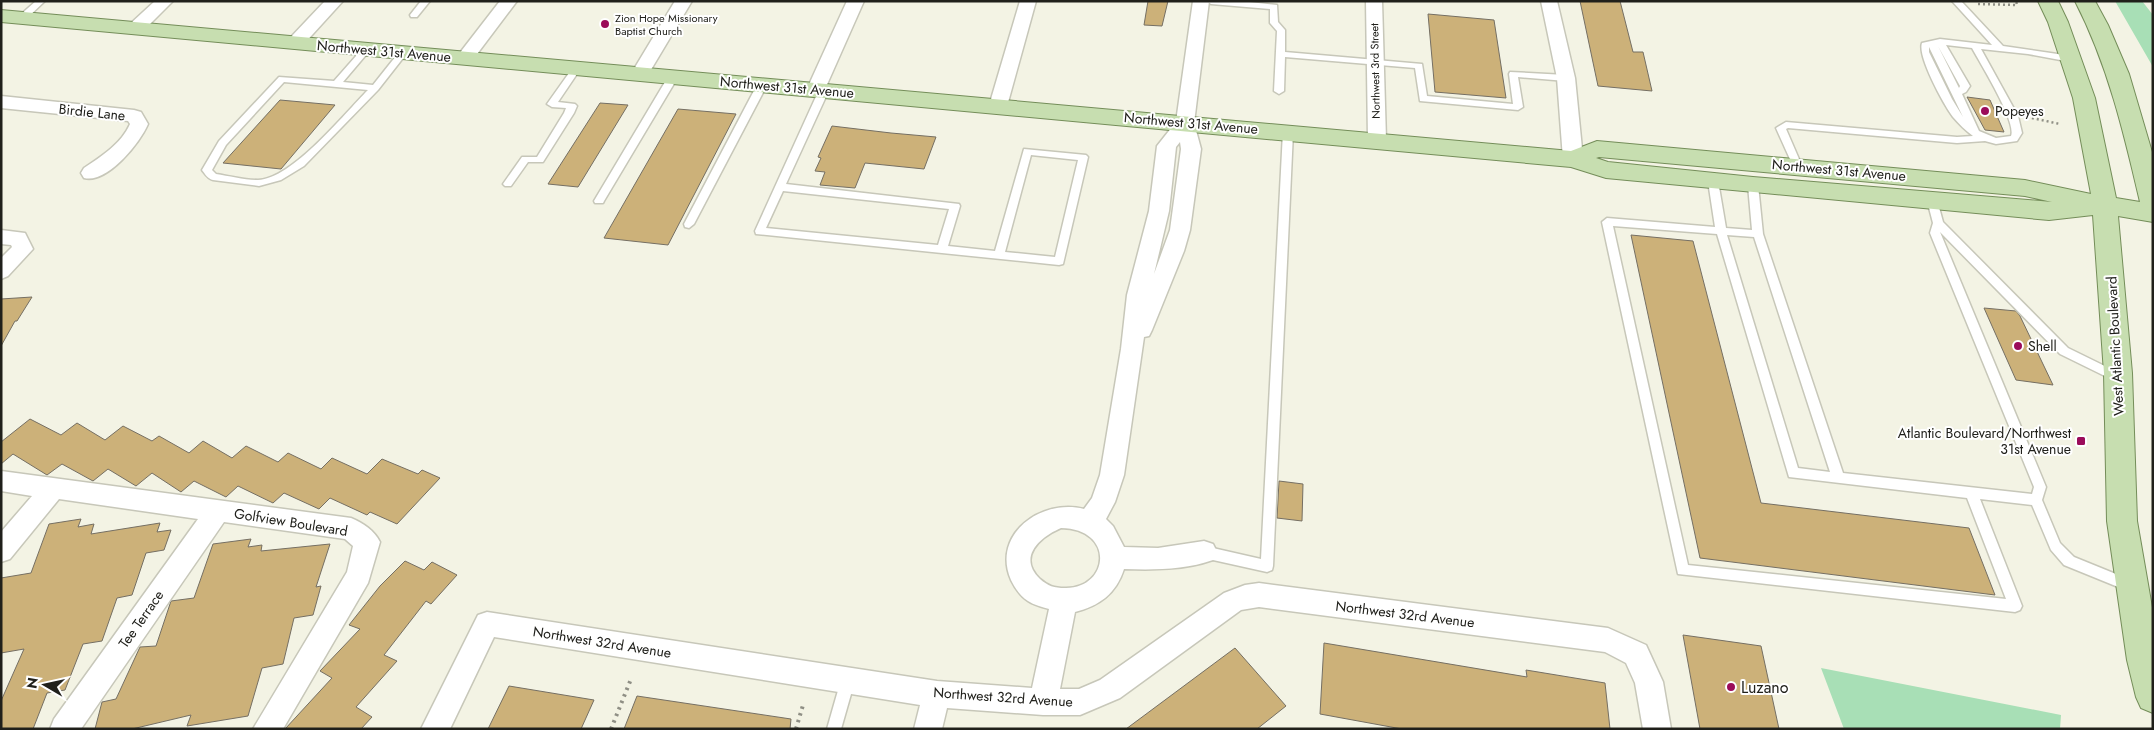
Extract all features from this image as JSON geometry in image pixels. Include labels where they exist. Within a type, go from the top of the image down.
[{"type":"main road","name":"West Atlantic Boulevard","points":[[2048,1],[2058,22],[2084,98],[2105,205],[2118,378],[2122,520],[2142,598],[2144,660],[2153,697]]},
{"type":"main road","points":[[2085,1],[2099,26],[2131,111],[2153,204]]},
{"type":"main road","name":"Northwest 31st Avenue","points":[[11,17],[1185,122],[1573,159],[1606,170],[1753,185],[1935,211],[2049,211],[2105,205]]},
{"type":"main road","name":"Northwest 31st Avenue","points":[[1573,159],[1597,149],[1796,166],[2026,188],[2153,213]]},
{"type":"street","points":[[136,28],[165,1]]},
{"type":"street","points":[[296,42],[334,1]]},
{"type":"street","points":[[465,58],[509,1]]},
{"type":"street","points":[[640,74],[684,1]]},
{"type":"street","points":[[820,90],[856,1]]},
{"type":"street","points":[[998,106],[1028,1]]},
{"type":"street","points":[[1090,522],[1103,502],[1109,488],[1132,349],[1158,292],[1180,230],[1191,149],[1185,122],[1201,1]]},
{"type":"street","name":"Northwest 3rd Street","points":[[1374,1],[1377,140]]},
{"type":"street","points":[[1549,1],[1566,78],[1573,159]]},
{"type":"street","name":"Birdie Lane","points":[[1,102],[134,116],[138,124],[135,136],[114,156],[91,173]]},
{"type":"street","points":[[1,237],[18,238],[23,249],[1,271]]},
{"type":"street","name":"Golfview Boulevard","points":[[1,481],[351,529],[367,542],[358,575],[267,729]]},
{"type":"street","points":[[1,551],[54,487]]},
{"type":"street","name":"Tee Terrace","points":[[64,729],[218,510]]},
{"type":"street","points":[[1060,517],[1076,517],[1090,522],[1103,532],[1110,544],[1113,558],[1111,572],[1104,584],[1093,594],[1079,599],[1064,601],[1049,599],[1036,592],[1026,583],[1019,569],[1018,555],[1022,541],[1032,529],[1045,521],[1060,517]]},
{"type":"street","points":[[1113,558],[1158,559],[1204,552]]},
{"type":"street","name":"Northwest 32rd Avenue","points":[[435,729],[487,624],[937,694],[1043,702],[1080,702],[1110,689],[1233,601],[1245,596],[1259,595],[1608,640],[1636,654],[1649,682],[1657,729]]},
{"type":"street","points":[[1043,702],[1064,601]]},
{"type":"street","points":[[928,729],[937,694]]},
{"type":"lane","points":[[11,17],[42,1]]},
{"type":"lane","points":[[414,15],[426,1]]},
{"type":"lane","points":[[1211,1],[1274,7],[1274,23],[1281,30],[1279,91]]},
{"type":"lane","points":[[1956,1],[2000,48]]},
{"type":"lane","points":[[1975,46],[2017,129],[2014,139],[2003,142],[1976,134],[1964,126],[1954,113],[1926,52],[1925,45],[1936,43],[1975,46],[2000,48],[2071,59]]},
{"type":"lane","points":[[1936,43],[1965,86],[1963,90],[1957,93],[1976,134]]},
{"type":"lane","points":[[336,84],[367,49]]},
{"type":"lane","points":[[375,88],[282,79],[222,143],[207,170],[213,177],[259,183],[278,178],[301,164],[375,88],[403,53]]},
{"type":"lane","points":[[1280,54],[1419,66],[1422,99],[1518,107],[1513,74],[1566,78]]},
{"type":"lane","points":[[508,184],[525,159],[540,160],[569,113],[572,106],[552,104],[577,68]]},
{"type":"lane","points":[[599,201],[673,77]]},
{"type":"lane","points":[[689,224],[762,85]]},
{"type":"lane","points":[[820,90],[760,231],[942,250],[1059,261],[1083,157],[1028,151],[999,255]]},
{"type":"lane","points":[[1796,166],[1781,128],[1786,125],[1957,140],[1986,138]]},
{"type":"lane","points":[[1204,552],[1267,566],[1288,132]]},
{"type":"lane","points":[[1713,181],[1722,231],[1793,473],[2036,500]]},
{"type":"lane","points":[[1753,185],[1758,234],[1838,478]]},
{"type":"lane","points":[[780,187],[955,206],[942,250]]},
{"type":"lane","points":[[1935,211],[2064,351],[2118,378]]},
{"type":"lane","points":[[1935,211],[1935,233],[2040,486],[2036,500],[2055,546],[2069,561],[2142,598]]},
{"type":"lane","points":[[1758,234],[1608,222],[1683,570],[2015,606],[1970,492]]},
{"type":"lane","points":[[834,729],[848,680]]},
{"type":"path","points":[[1983,9],[1978,3],[2006,6],[2017,5],[2016,1]]},
{"type":"path","points":[[2021,116],[2060,124]]},
{"type":"path","points":[[611,729],[631,679]]},
{"type":"path","points":[[796,729],[803,705]]},
{"type":"shaded area","points":[[2115,1],[2142,1],[2153,15],[2153,67]]},
{"type":"shaded area","points":[[1821,668],[2061,715],[2060,729],[1844,729]]},
{"type":"building","points":[[1148,1],[1168,1],[1162,26],[1144,25]]},
{"type":"building","points":[[1580,1],[1620,1],[1633,52],[1643,52],[1652,91],[1598,86]]},
{"type":"building","points":[[1428,14],[1494,20],[1506,98],[1435,92]]},
{"type":"building","name":"Popeyes","points":[[1967,97],[1990,100],[2004,132],[1985,130]]},
{"type":"building","points":[[280,100],[335,105],[281,169],[223,163]]},
{"type":"building","points":[[600,103],[628,105],[578,187],[548,184]]},
{"type":"building","points":[[678,109],[736,114],[668,245],[604,238]]},
{"type":"building","points":[[832,126],[936,137],[924,169],[865,163],[855,188],[820,185],[825,172],[815,171],[821,158],[818,157]]},
{"type":"building","points":[[1631,235],[1693,241],[1761,503],[1969,528],[1995,595],[1700,558]]},
{"type":"building","points":[[32,297],[17,321],[15,321],[1,346],[1,299]]},
{"type":"building","name":"Shell","points":[[1984,308],[2016,311],[2053,385],[2016,380]]},
{"type":"building","points":[[30,419],[61,435],[77,423],[105,440],[123,426],[152,441],[159,436],[189,453],[203,441],[232,458],[246,446],[278,462],[288,453],[321,469],[332,458],[367,474],[382,459],[418,474],[422,470],[440,478],[397,524],[370,512],[367,515],[330,498],[319,509],[284,493],[273,503],[238,486],[226,497],[194,481],[181,492],[152,473],[136,486],[108,469],[93,481],[62,464],[47,475],[13,454],[1,464],[1,442]]},
{"type":"building","points":[[1279,481],[1303,484],[1302,521],[1277,518]]},
{"type":"building","points":[[81,519],[78,527],[94,524],[91,534],[160,523],[157,532],[171,530],[164,550],[146,553],[132,595],[117,598],[102,641],[83,644],[65,690],[47,693],[33,729],[1,729],[1,701],[24,649],[1,653],[1,578],[31,573],[49,524]]},
{"type":"building","points":[[251,539],[248,547],[262,545],[261,551],[330,544],[316,587],[321,586],[313,615],[294,618],[283,664],[262,668],[248,716],[187,726],[191,715],[132,729],[95,729],[102,702],[116,699],[140,647],[156,646],[171,601],[194,598],[213,544]]},
{"type":"building","points":[[405,561],[424,570],[432,562],[457,575],[431,604],[426,601],[384,655],[397,661],[356,707],[372,717],[361,729],[285,729],[332,678],[320,671],[360,629],[349,625],[380,586]]},
{"type":"building","name":"Luzano","points":[[1683,635],[1761,646],[1779,729],[1700,729]]},
{"type":"building","points":[[1324,643],[1527,677],[1526,670],[1605,683],[1610,729],[1402,729],[1320,714]]},
{"type":"building","points":[[1235,648],[1286,706],[1257,729],[1126,729]]},
{"type":"building","points":[[509,686],[594,700],[581,729],[488,729]]},
{"type":"building","points":[[637,696],[791,719],[790,729],[624,729]]},
{"type":"place","name":"Zion Hope Missionary Baptist Church","points":[[605,24]]},
{"type":"place","name":"Popeyes","points":[[1985,111]]},
{"type":"place","name":"Shell","points":[[2018,346]]},
{"type":"place","name":"Atlantic Boulevard/Northwest 31st Avenue","points":[[2081,441]]},
{"type":"place","name":"Luzano","points":[[1731,687]]}]
